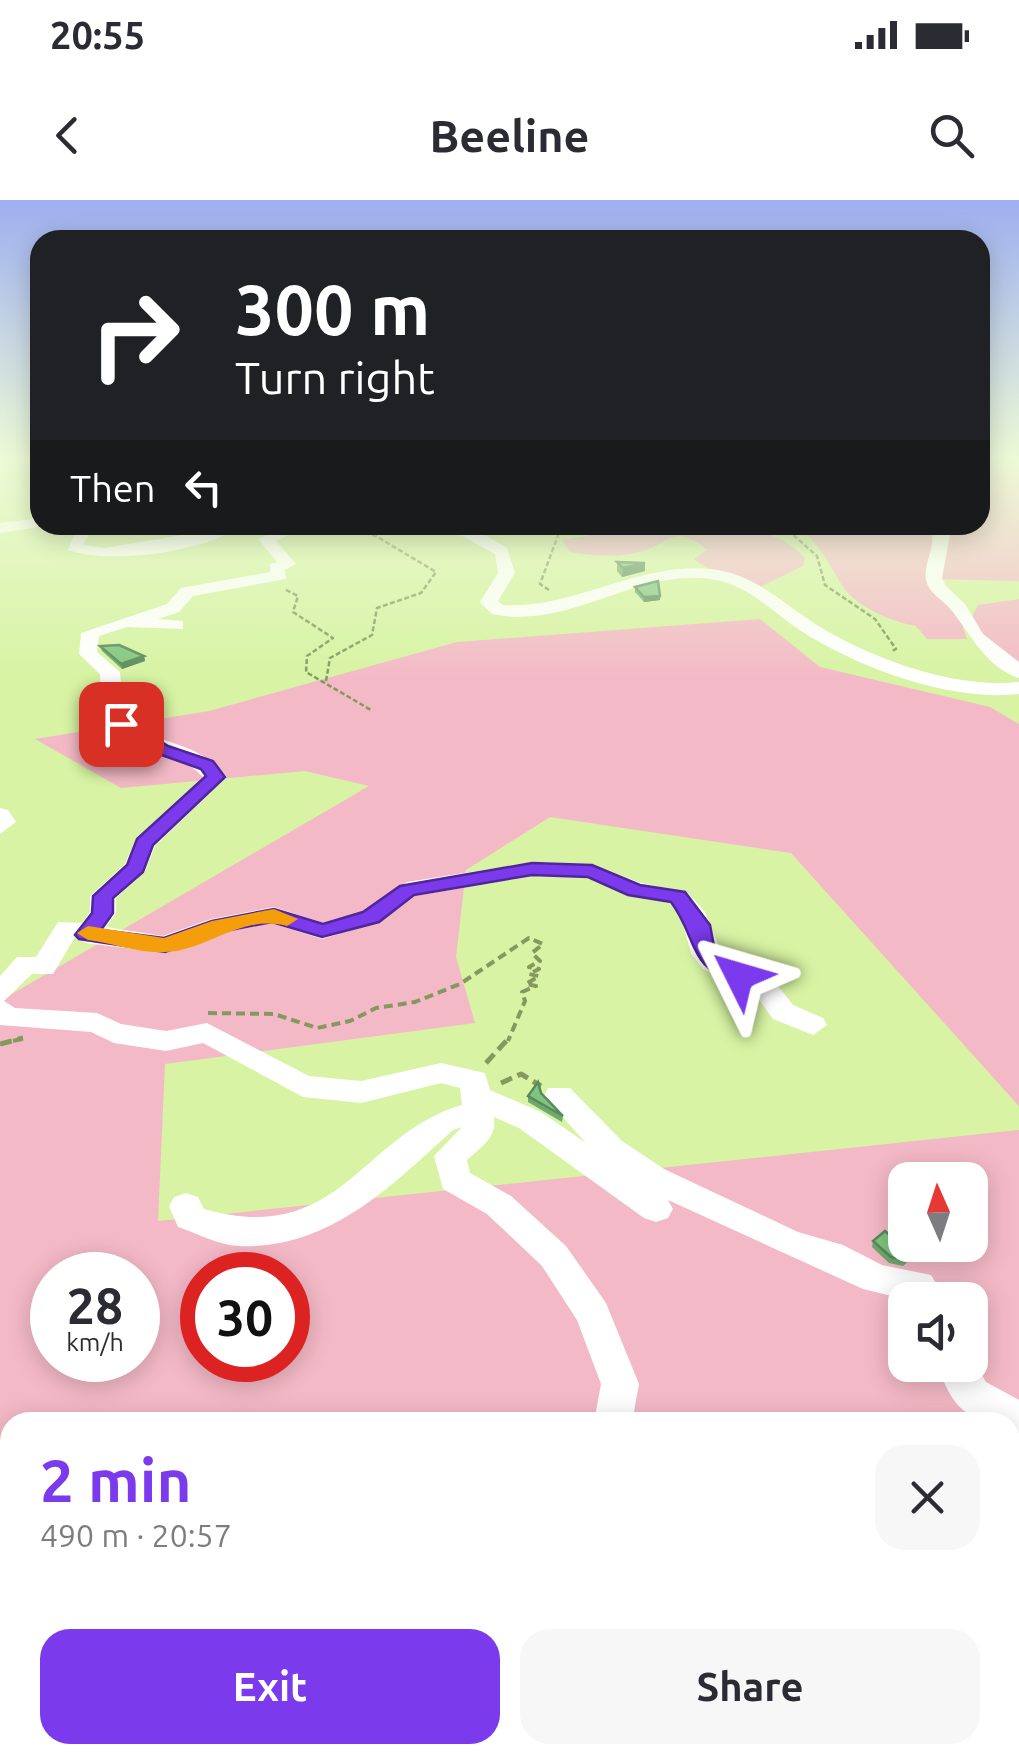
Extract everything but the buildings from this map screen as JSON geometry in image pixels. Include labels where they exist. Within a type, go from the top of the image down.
[{"type":"street","points":[[81,535],[74,547],[85,555],[139,551],[177,540],[218,535]]},
{"type":"street","points":[[86,935],[102,913],[103,896],[136,867],[144,843],[216,777],[207,765],[162,750],[121,724],[109,694],[110,672],[88,654],[90,633],[173,608],[187,592],[280,575],[276,567],[288,564],[266,540],[281,535]]},
{"type":"street","points":[[479,535],[502,550],[508,562],[504,583],[489,602],[498,610],[547,612],[676,574],[704,572],[728,577],[796,616],[818,634],[879,659],[966,688],[1019,688]]},
{"type":"street","points":[[942,535],[934,578],[938,588],[959,608],[976,637],[1019,672]]},
{"type":"street","points":[[126,622],[177,625]]},
{"type":"street","points":[[0,815],[4,822],[0,827]]},
{"type":"street","points":[[0,993],[27,963],[43,968],[67,928],[86,935],[165,946],[220,925],[274,915],[322,931],[371,917],[407,890],[532,869],[592,871],[635,890],[678,897],[692,912],[704,953],[713,963],[765,988],[784,1012],[814,1025]]},
{"type":"street","points":[[0,1008],[8,1017],[97,1023],[114,1033],[166,1041],[207,1033],[303,1086],[361,1092],[441,1073],[476,1096],[530,1120],[656,1210]]},
{"type":"street","points":[[186,1206],[190,1218],[237,1232],[312,1222],[371,1185],[476,1096]]},
{"type":"street","points":[[476,1096],[480,1130],[450,1156],[455,1180],[500,1205],[554,1256],[593,1314],[620,1384],[615,1412]]},
{"type":"street","points":[[558,1096],[610,1150],[652,1178],[790,1244],[832,1255],[876,1279],[894,1282]]},
{"type":"street","points":[[962,1382],[992,1412]]},
{"type":"path","points":[[326,682],[330,658],[372,635],[377,608],[415,596],[431,586],[436,577],[432,566],[396,551],[372,535]]},
{"type":"path","points":[[554,591],[540,584],[549,568],[550,540],[555,535]]},
{"type":"path","points":[[797,535],[813,546],[821,559],[825,584],[876,619],[890,636],[896,649],[879,659]]},
{"type":"path","points":[[287,590],[298,596],[293,612],[333,638],[304,661],[311,678],[326,682],[371,710]]},
{"type":"path","points":[[191,1016],[223,1010],[274,1014],[317,1028],[460,984],[528,938],[543,944],[532,953],[540,962],[528,967],[539,969],[529,974],[538,976],[526,984],[536,986],[522,992],[525,1001],[506,1044],[494,1058],[473,1068],[476,1096],[521,1074],[558,1096]]},
{"type":"path","points":[[0,1044],[70,1024]]},
{"type":"shaded area","points":[[1019,533],[1019,581],[926,579],[960,618],[967,639],[927,639],[916,626],[885,617],[854,598],[806,535]]},
{"type":"shaded area","points":[[770,535],[805,558],[803,566],[756,589],[699,563],[694,559],[707,550],[688,538],[674,537],[643,551],[606,556],[570,552],[562,540],[588,536]]},
{"type":"shaded area","points":[[1019,599],[1019,666],[975,631],[972,617],[978,605]]},
{"type":"shaded area","points":[[760,619],[820,667],[990,707],[1019,724],[1019,1106],[791,853],[550,817],[466,870],[456,957],[475,1023],[165,1064],[158,1221],[1019,1130],[1019,1412],[0,1412],[0,1001],[369,786],[305,771],[121,788],[35,739],[209,711],[457,642]]},
{"type":"slow traffic","points":[[88,933],[165,946],[220,925],[274,915],[287,919]]},
{"type":"route","points":[[121,724],[162,750],[207,765],[216,777],[144,843],[136,867],[103,896],[102,913],[86,935],[165,946],[220,925],[274,915],[322,931],[371,917],[407,890],[532,869],[566,869],[592,871],[603,875],[607,882],[657,896],[678,897],[699,925],[704,953],[713,963],[739,976]]}]
